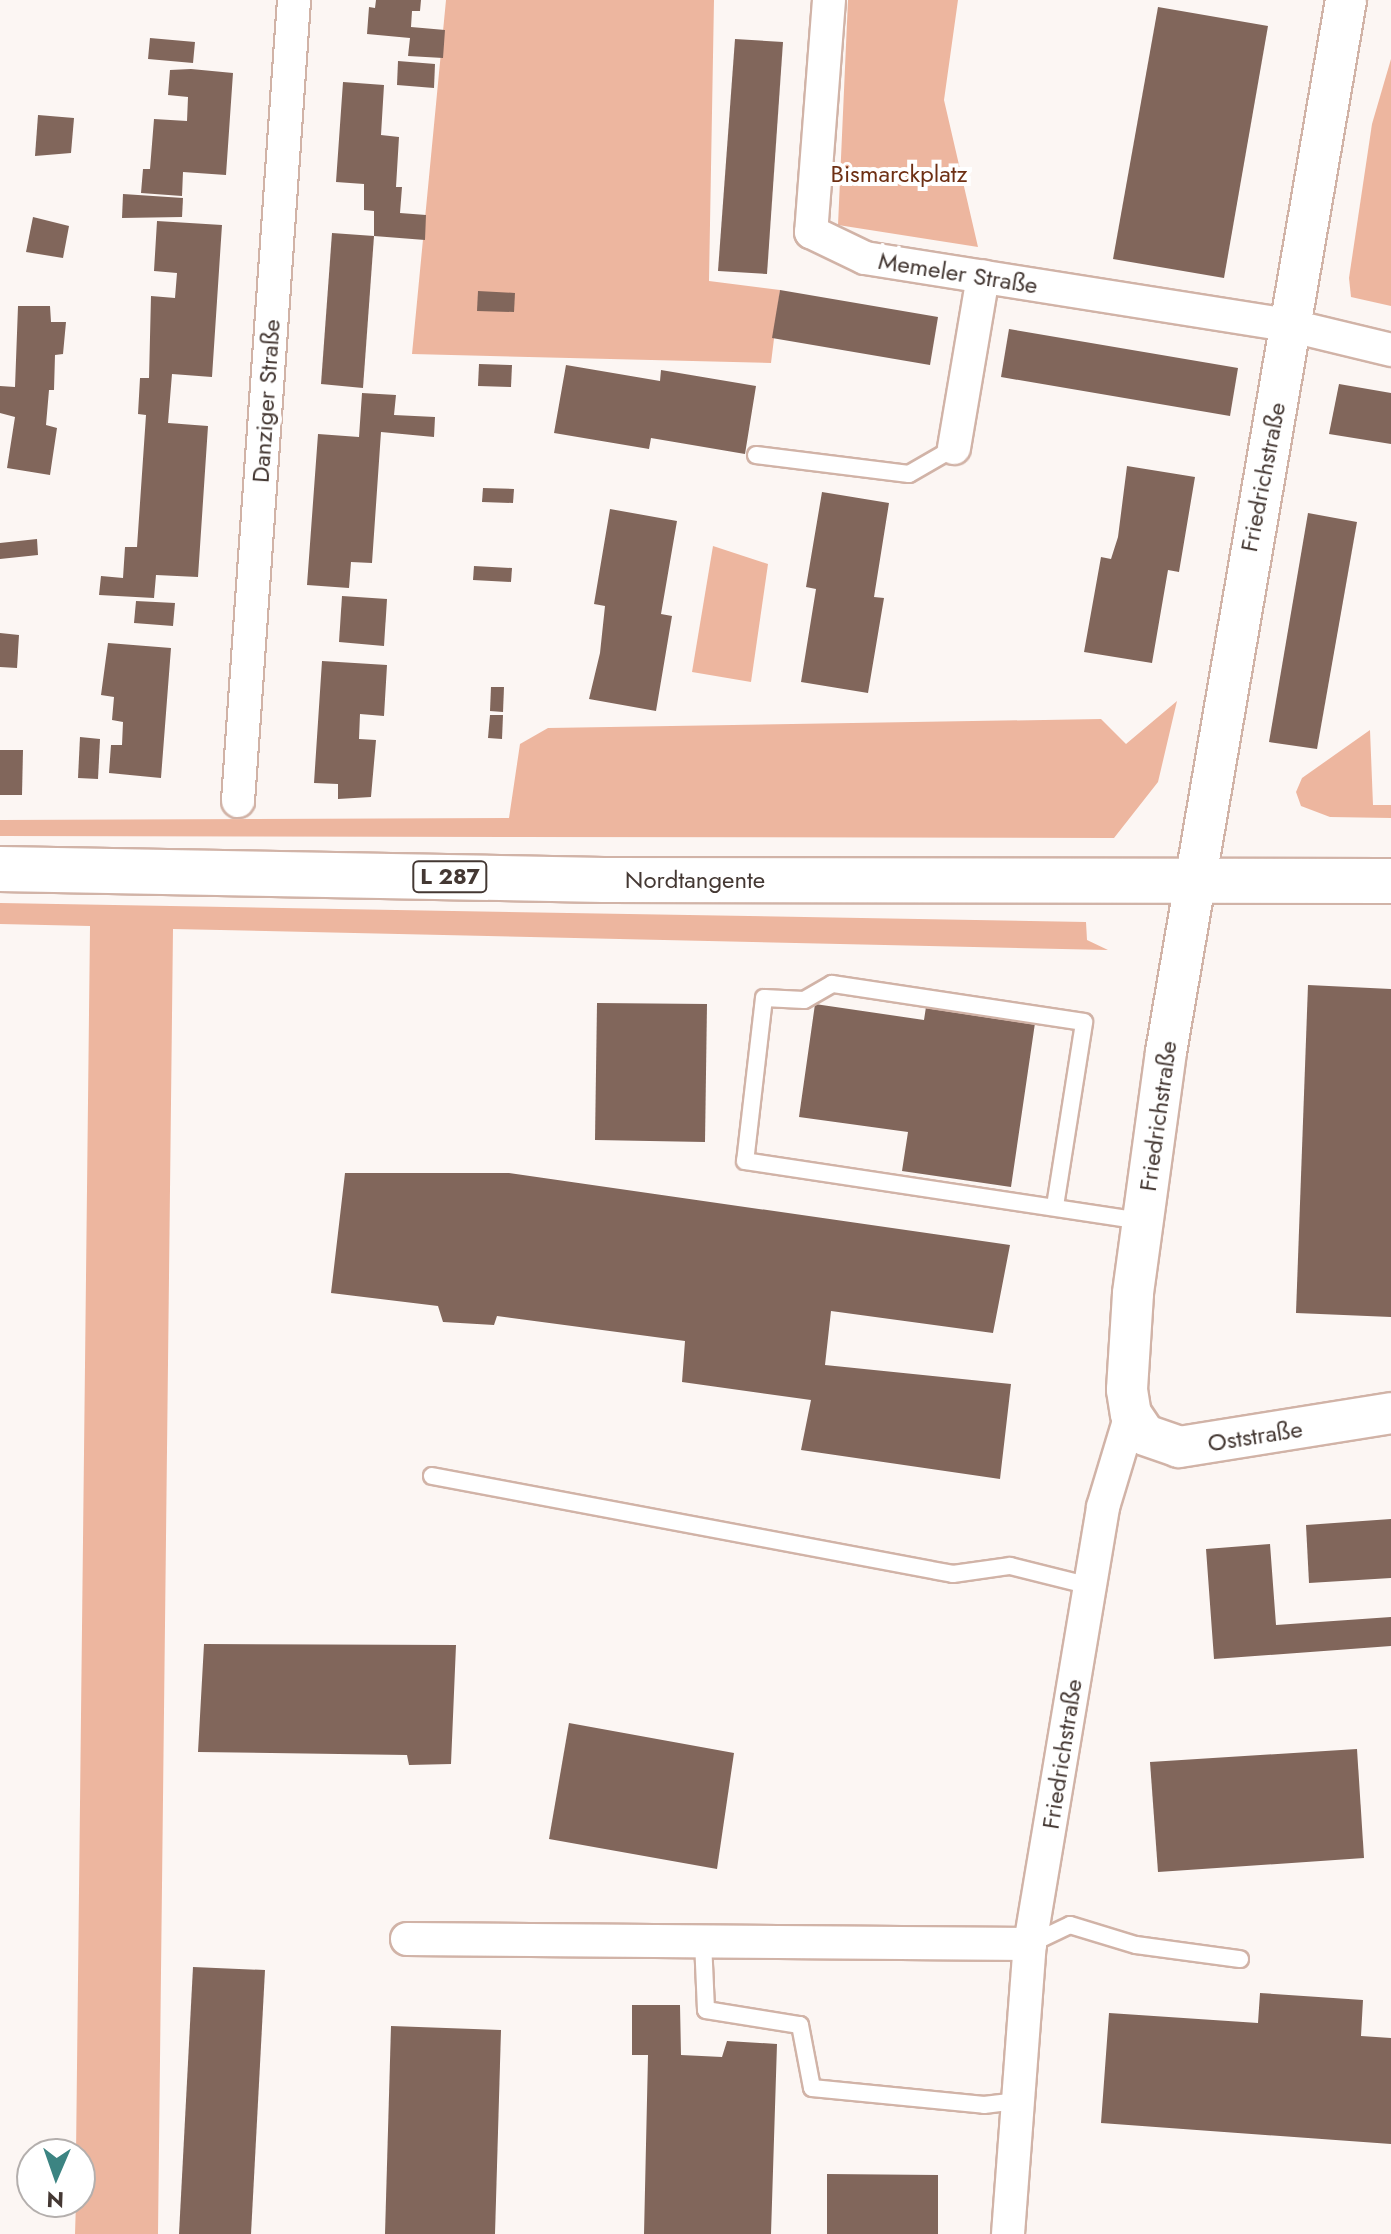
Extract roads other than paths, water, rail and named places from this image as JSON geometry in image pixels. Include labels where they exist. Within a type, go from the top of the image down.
[{"type":"main road","name":"Nordtangente","points":[[0,869],[604,880],[1197,878],[1391,881]]},
{"type":"street","name":"Danziger Straße","points":[[238,801],[294,0]]},
{"type":"street","name":"Memeler Straße","points":[[829,0],[811,232],[865,258],[1292,326],[1391,350]]},
{"type":"street","name":"Friedrichstraße","points":[[1008,2234],[1030,1944],[1103,1507],[1131,1414],[1127,1357],[1143,1221],[1244,573],[1292,326],[1346,0]]},
{"type":"street","points":[[954,448],[983,276]]},
{"type":"street","name":"Oststraße","points":[[1131,1414],[1145,1435],[1179,1447],[1391,1413]]},
{"type":"street","points":[[407,1939],[1030,1944]]},
{"type":"lane","points":[[756,455],[909,474],[954,448]]},
{"type":"lane","points":[[1055,1206],[1084,1022],[832,984],[804,1000],[764,998],[745,1161],[1143,1221]]},
{"type":"lane","points":[[432,1476],[953,1574],[1010,1566],[1090,1586]]},
{"type":"lane","points":[[1030,1944],[1070,1925],[1136,1945],[1240,1959]]},
{"type":"lane","points":[[703,1941],[706,2010],[800,2025],[812,2088],[984,2105],[1018,2101]]},
{"type":"park label","name":"Bismarckplatz","points":[[899,174]]}]
